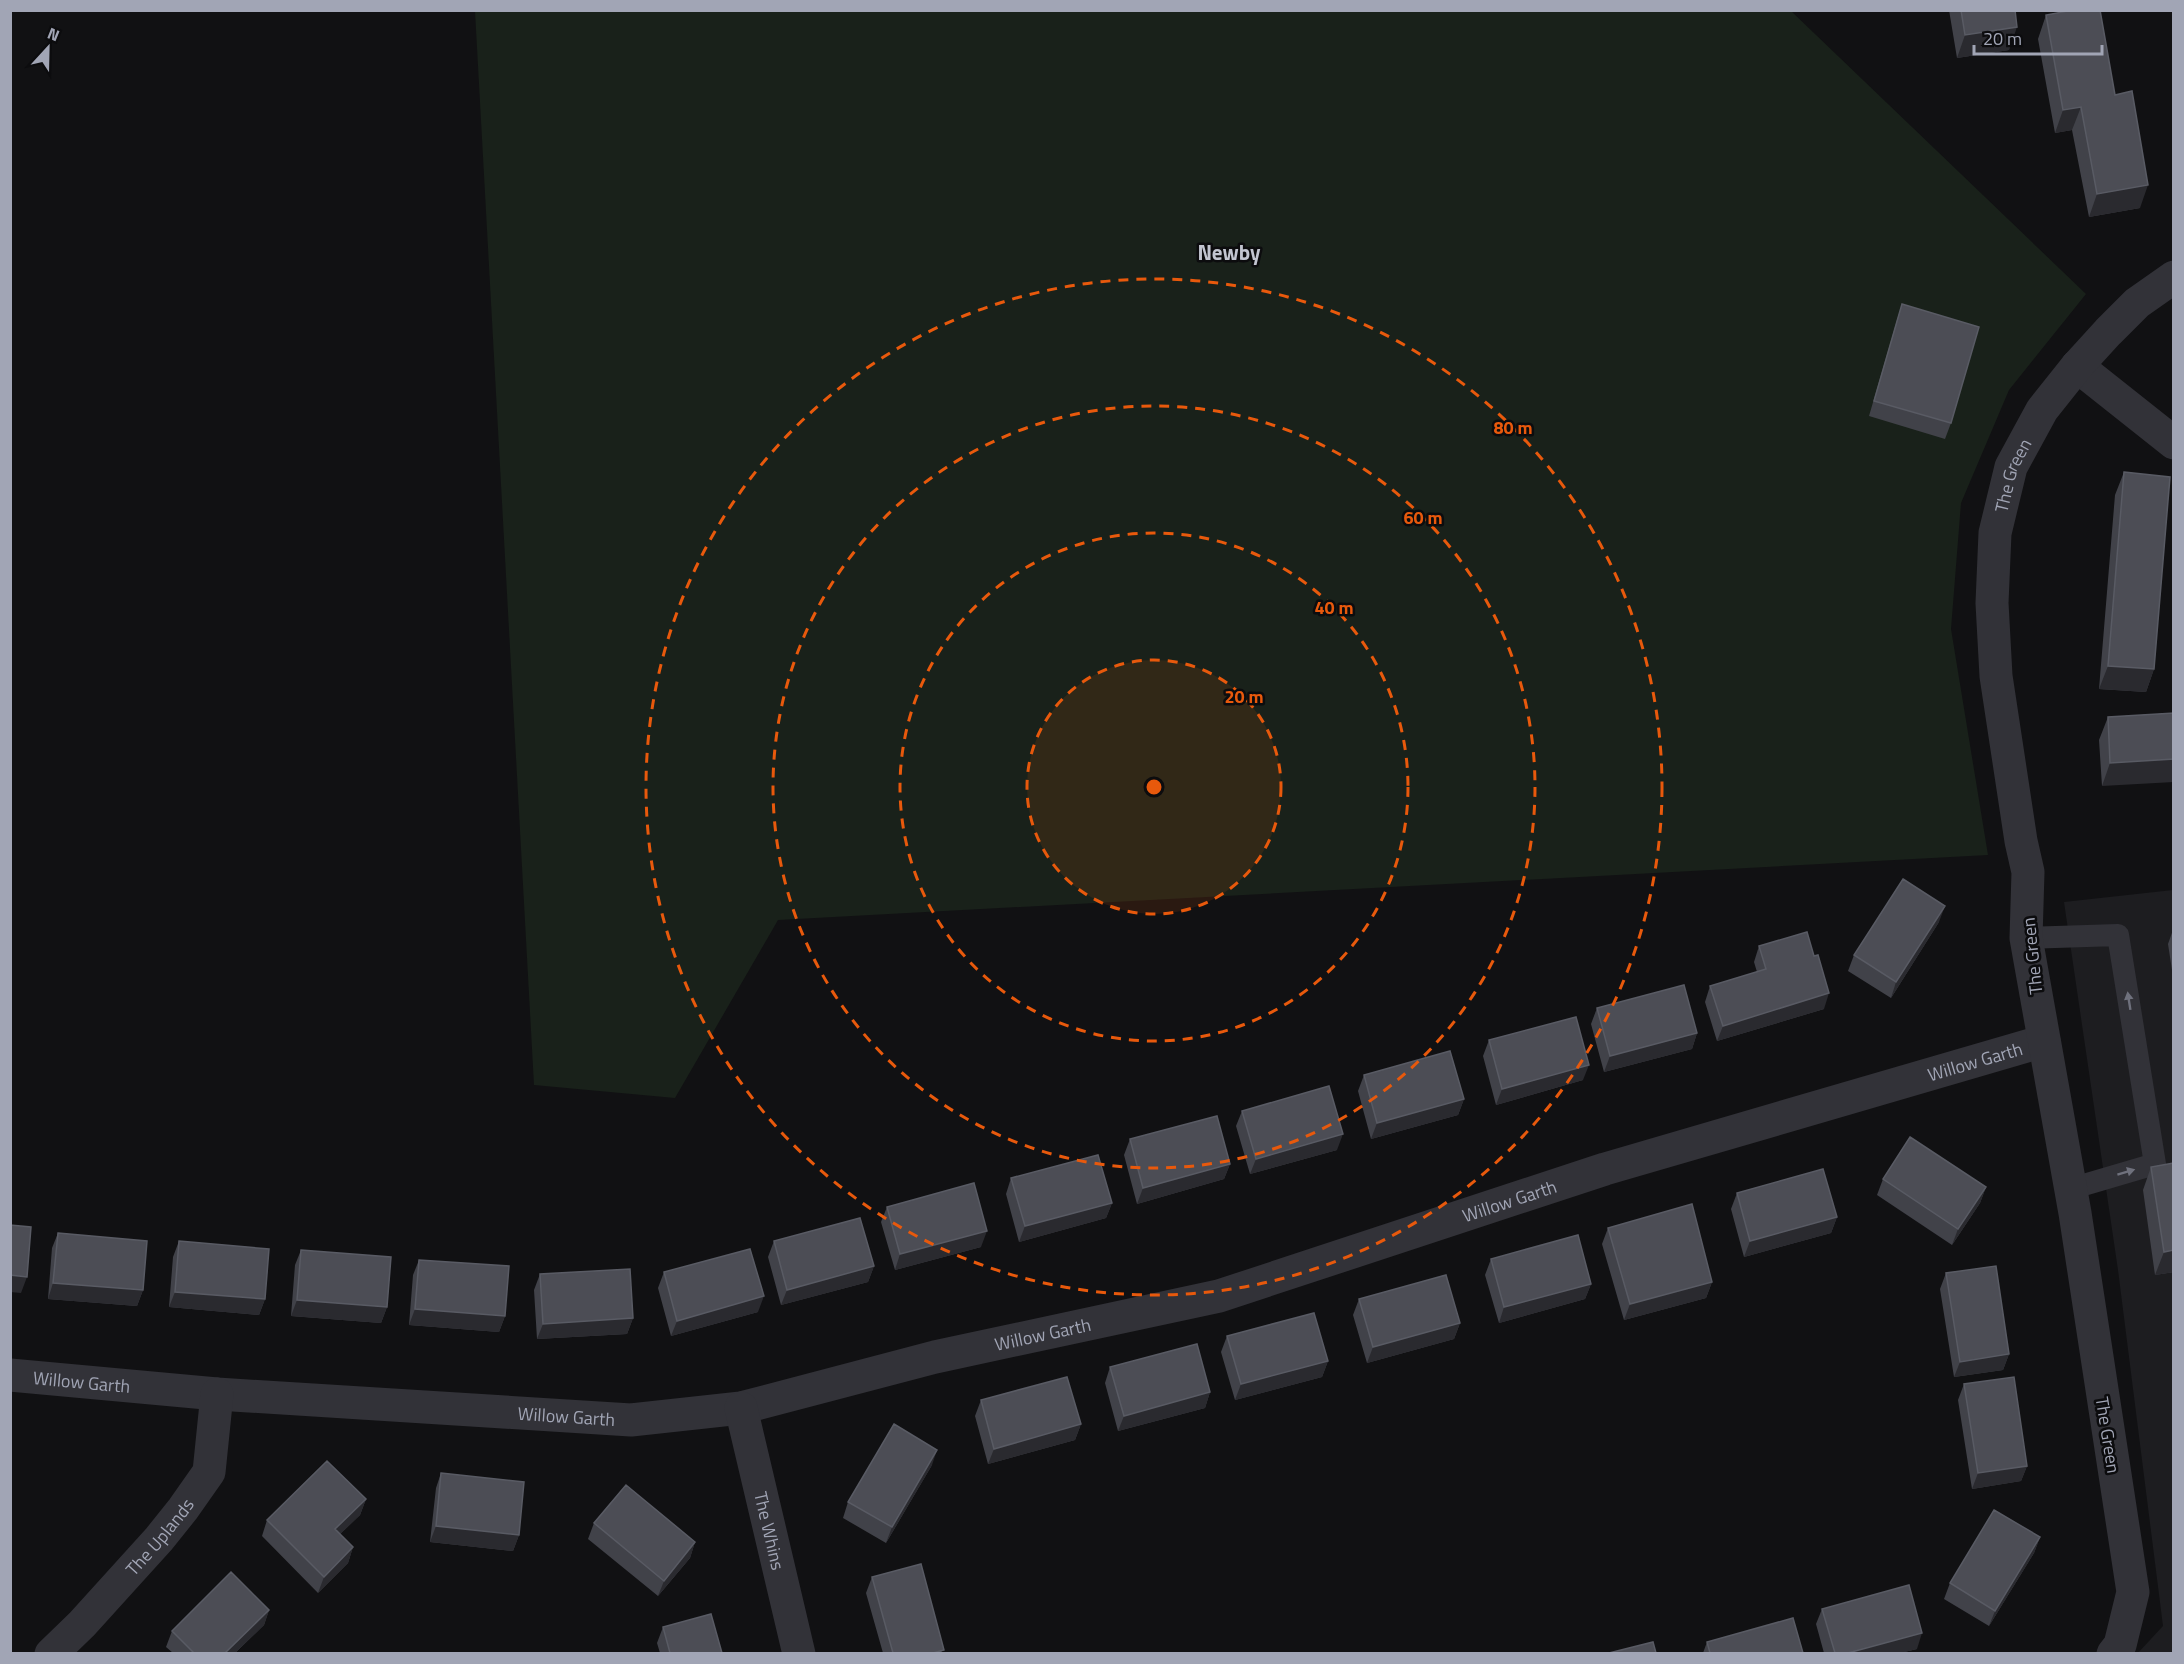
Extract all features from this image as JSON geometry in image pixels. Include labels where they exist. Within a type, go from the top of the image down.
[{"type":"street","name":"The Green","points":[[2112,1653],[2120,1645],[2133,1592],[2070,1190],[2026,938],[2028,872],[2020,841],[1996,676],[1992,603],[1995,533],[2011,467],[2042,410],[2077,366],[2137,303],[2174,277]]},
{"type":"street","points":[[2077,366],[2174,442]]},
{"type":"street","name":"Willow Garth","points":[[10,1375],[217,1394],[632,1420],[741,1408],[935,1357],[1219,1296],[1605,1168],[2044,1041]]},
{"type":"street","name":"The Uplands","points":[[51,1653],[82,1624],[159,1539],[209,1472],[217,1394]]},
{"type":"street","name":"The Whins","points":[[741,1408],[799,1653]]},
{"type":"lane","points":[[2026,938],[2118,935],[2156,1164],[2070,1190]]},
{"type":"shaded area","points":[[475,11],[1791,11],[2086,294],[2009,390],[1961,503],[1951,629],[1988,855],[778,920],[675,1098],[534,1085]]},
{"type":"shaded area","points":[[2173,890],[2173,1653],[2138,1653],[2163,1626],[2118,1270],[2064,902]]},
{"type":"building","points":[[1961,10],[2015,10],[2017,27],[1965,35]]},
{"type":"building","points":[[2073,10],[2100,10],[2115,95],[2132,91],[2148,185],[2097,194],[2081,107],[2063,110],[2046,15]]},
{"type":"building","points":[[1902,304],[1979,327],[1951,423],[1874,401]]},
{"type":"building","points":[[2124,472],[2170,477],[2154,669],[2108,666]]},
{"type":"building","points":[[2174,713],[2174,759],[2110,763],[2108,717]]},
{"type":"building","points":[[1903,879],[1945,906],[1896,982],[1854,955]]},
{"type":"building","points":[[1807,932],[1814,956],[1818,955],[1829,993],[1723,1026],[1710,986],[1766,969],[1759,946]]},
{"type":"building","points":[[1684,985],[1697,1033],[1610,1056],[1597,1008]]},
{"type":"building","points":[[1576,1017],[1589,1065],[1502,1089],[1489,1040]]},
{"type":"building","points":[[1450,1051],[1464,1099],[1377,1123],[1364,1075]]},
{"type":"building","points":[[1329,1086],[1343,1134],[1256,1159],[1242,1111]]},
{"type":"building","points":[[1217,1116],[1230,1164],[1143,1188],[1130,1139]]},
{"type":"building","points":[[1910,1137],[1986,1187],[1958,1229],[1883,1179]]},
{"type":"building","points":[[1098,1155],[1112,1203],[1025,1226],[1011,1178]]},
{"type":"building","points":[[2174,1163],[2174,1250],[2164,1252],[2151,1167]]},
{"type":"building","points":[[1823,1169],[1837,1217],[1750,1241],[1737,1193]]},
{"type":"building","points":[[974,1183],[987,1231],[900,1254],[887,1207]]},
{"type":"building","points":[[1692,1204],[1712,1282],[1630,1304],[1608,1228]]},
{"type":"building","points":[[860,1218],[874,1266],[787,1290],[774,1241]]},
{"type":"building","points":[[10,1225],[31,1227],[27,1277],[10,1275]]},
{"type":"building","points":[[58,1233],[147,1241],[143,1290],[53,1283]]},
{"type":"building","points":[[1578,1235],[1591,1284],[1504,1307],[1491,1259]]},
{"type":"building","points":[[179,1241],[269,1249],[265,1299],[175,1292]]},
{"type":"building","points":[[750,1249],[764,1296],[677,1321],[664,1272]]},
{"type":"building","points":[[301,1250],[391,1257],[387,1307],[297,1300]]},
{"type":"building","points":[[419,1260],[509,1266],[505,1316],[415,1309]]},
{"type":"building","points":[[1996,1266],[2009,1354],[1960,1362],[1946,1273]]},
{"type":"building","points":[[630,1269],[633,1318],[543,1324],[540,1274]]},
{"type":"building","points":[[1446,1275],[1460,1323],[1373,1347],[1359,1299]]},
{"type":"building","points":[[1314,1313],[1328,1361],[1241,1384],[1227,1336]]},
{"type":"building","points":[[1197,1344],[1210,1392],[1124,1416],[1110,1367]]},
{"type":"building","points":[[1067,1377],[1081,1424],[994,1449],[981,1400]]},
{"type":"building","points":[[2014,1377],[2027,1466],[1978,1473],[1964,1384]]},
{"type":"building","points":[[894,1424],[937,1450],[892,1527],[848,1502]]},
{"type":"building","points":[[327,1461],[366,1499],[335,1529],[353,1547],[324,1577],[267,1520]]},
{"type":"building","points":[[441,1473],[524,1482],[519,1535],[436,1526]]},
{"type":"building","points":[[626,1485],[695,1542],[664,1581],[594,1523]]},
{"type":"building","points":[[1994,1510],[2040,1537],[1995,1611],[1950,1583]]},
{"type":"building","points":[[921,1564],[944,1650],[933,1653],[893,1653],[872,1577]]},
{"type":"building","points":[[231,1572],[269,1610],[225,1653],[194,1653],[172,1631]]},
{"type":"building","points":[[1909,1585],[1922,1633],[1848,1653],[1835,1653],[1822,1609]]},
{"type":"building","points":[[711,1614],[722,1653],[670,1653],[663,1627]]},
{"type":"building","points":[[1793,1618],[1803,1653],[1710,1653],[1707,1642]]},
{"type":"building","points":[[1653,1642],[1656,1653],[1609,1653]]},
{"type":"district","name":"Newby","points":[[1229,252]]}]
